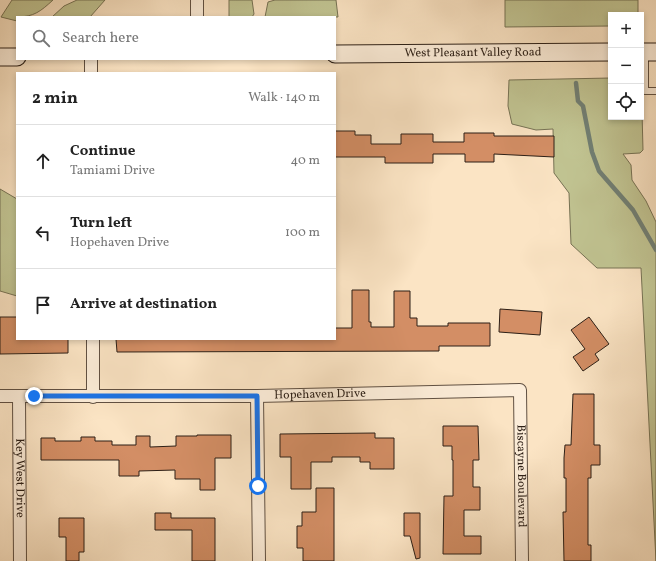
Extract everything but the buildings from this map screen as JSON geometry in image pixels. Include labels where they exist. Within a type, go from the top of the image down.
[{"type":"main road","name":"West Pleasant Valley Road","points":[[336,54],[608,52]]},
{"type":"main road","points":[[0,57],[16,57]]},
{"type":"street","points":[[197,0],[197,16]]},
{"type":"street","points":[[91,60],[91,72]]},
{"type":"street","points":[[93,340],[93,397]]},
{"type":"street","name":"Hopehaven Drive","points":[[0,396],[257,396],[520,390]]},
{"type":"street","name":"Biscayne Boulevard","points":[[520,390],[522,561]]},
{"type":"street","name":"Key West Drive","points":[[19,396],[20,561]]},
{"type":"street","points":[[257,396],[258,561]]},
{"type":"lane","points":[[647,52],[645,91],[656,91]]},
{"type":"green space","points":[[12,0],[53,0],[33,15],[16,16],[16,21],[1,17]]},
{"type":"green space","points":[[77,0],[105,0],[91,16],[53,16],[64,6]]},
{"type":"green space","points":[[229,0],[252,0],[254,14],[253,16],[229,16]]},
{"type":"green space","points":[[275,0],[336,0],[338,17],[265,16],[268,2]]},
{"type":"green space","points":[[505,0],[638,0],[638,12],[608,12],[608,26],[505,27]]},
{"type":"green space","points":[[608,78],[608,120],[642,120],[643,150],[640,153],[623,154],[631,165],[632,180],[646,201],[656,222],[656,561],[641,268],[597,268],[571,244],[569,193],[554,173],[553,129],[536,130],[512,124],[508,106],[509,80]]},
{"type":"green space","points":[[0,189],[16,198],[16,296],[0,291]]},
{"type":"waterway","points":[[576,83],[578,101],[583,106],[592,152],[599,171],[633,210],[656,250]]},
{"type":"route","points":[[34,396],[257,396],[258,486]]}]
